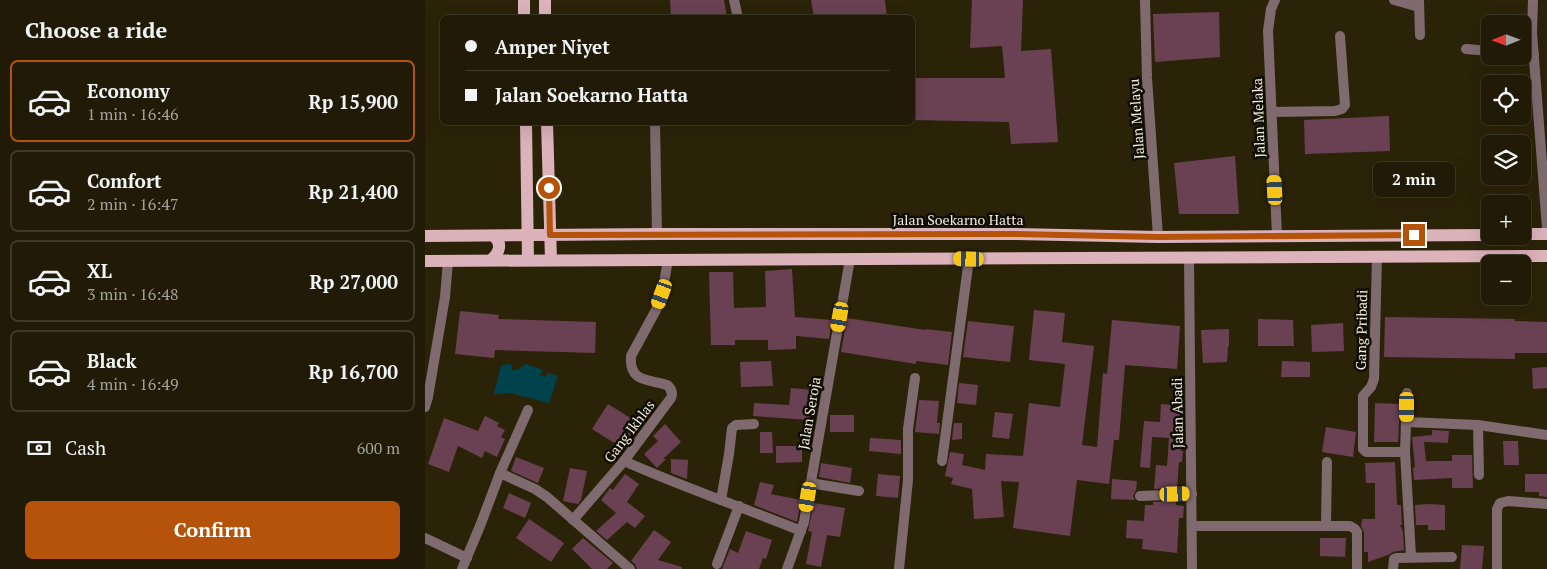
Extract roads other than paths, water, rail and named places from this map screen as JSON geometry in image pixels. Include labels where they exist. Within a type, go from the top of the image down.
[{"type":"main road","points":[[524,0],[524,15]]},
{"type":"main road","points":[[545,0],[545,15]]},
{"type":"main road","points":[[526,125],[528,260]]},
{"type":"main road","points":[[547,125],[551,260]]},
{"type":"main road","name":"Jalan Soekarno Hatta","points":[[425,236],[657,234],[1013,234],[1158,237],[1481,235]]},
{"type":"main road","points":[[1531,234],[1547,234]]},
{"type":"main road","points":[[1428,235],[1429,256]]},
{"type":"main road","points":[[491,260],[498,254],[499,250],[499,243],[494,236]]},
{"type":"main road","points":[[425,261],[1547,256]]},
{"type":"street","points":[[734,0],[737,15]]},
{"type":"street","name":"Jalan Melayu","points":[[1145,0],[1147,78],[1158,237]]},
{"type":"street","name":"Jalan Melaka","points":[[1275,0],[1271,9],[1268,31],[1277,236]]},
{"type":"street","points":[[1394,0],[1419,4],[1420,35]]},
{"type":"street","points":[[1533,0],[1532,33],[1547,228]]},
{"type":"street","points":[[1273,112],[1335,111],[1342,109],[1345,105],[1339,36]]},
{"type":"street","points":[[1466,49],[1481,50]]},
{"type":"street","points":[[655,125],[657,234]]},
{"type":"street","name":"Gang Pribadi","points":[[1377,256],[1374,380],[1363,396],[1363,449],[1366,452],[1405,452]]},
{"type":"street","name":"Jalan Abadi","points":[[1189,257],[1192,569]]},
{"type":"street","name":"Jalan Seroja","points":[[787,569],[801,531],[806,510],[850,259]]},
{"type":"street","points":[[942,461],[969,259]]},
{"type":"street","name":"Gang Ikhlas","points":[[573,520],[624,462],[671,398],[672,391],[667,385],[637,376],[632,371],[630,364],[631,356],[656,310],[662,294],[668,260]]},
{"type":"street","points":[[425,407],[445,297],[448,261]]},
{"type":"street","points":[[899,569],[908,480],[908,429],[915,378]]},
{"type":"street","points":[[1407,393],[1405,452],[1411,556]]},
{"type":"street","points":[[462,569],[500,473],[528,410]]},
{"type":"street","points":[[1407,422],[1478,425],[1547,435]]},
{"type":"street","points":[[721,500],[732,428],[736,425],[754,424]]},
{"type":"street","points":[[1478,425],[1479,475]]},
{"type":"street","points":[[624,462],[801,531]]},
{"type":"street","points":[[1325,526],[1327,462]]},
{"type":"street","points":[[500,473],[535,489],[547,497],[630,569]]},
{"type":"street","points":[[811,483],[859,491]]},
{"type":"street","points":[[1140,496],[1192,494]]},
{"type":"street","points":[[1497,569],[1497,509],[1500,503],[1508,501],[1547,504]]},
{"type":"street","points":[[717,564],[739,506]]},
{"type":"street","points":[[1192,526],[1350,526],[1355,529],[1357,537],[1357,569]]},
{"type":"street","points":[[425,538],[467,558]]},
{"type":"street","points":[[1393,569],[1394,559],[1411,556],[1451,557]]},
{"type":"water","points":[[511,364],[512,370],[517,370],[526,364],[543,370],[540,375],[545,377],[548,373],[558,376],[549,403],[511,393],[494,394],[501,365]]}]
